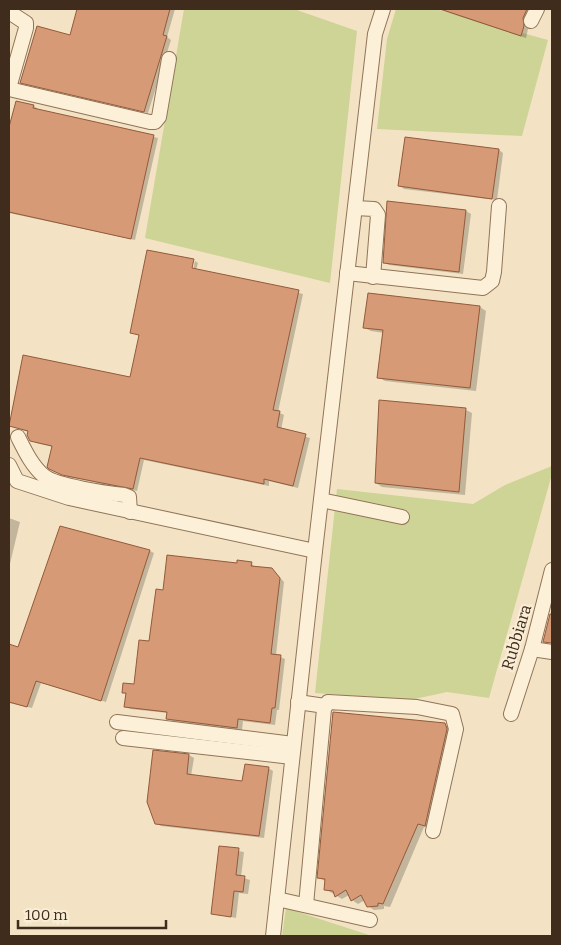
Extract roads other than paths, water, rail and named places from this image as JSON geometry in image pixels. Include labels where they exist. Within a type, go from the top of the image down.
[{"type":"street","points":[[273,936],[315,551],[375,34],[383,9]]},
{"type":"street","points":[[9,12],[26,23],[9,88],[155,122],[159,118],[168,59]]},
{"type":"street","points":[[347,274],[483,288],[492,281],[494,272],[499,206]]},
{"type":"street","points":[[355,208],[374,209],[378,215],[373,276]]},
{"type":"street","points":[[18,437],[25,452],[46,478],[73,486],[129,497],[130,512]]},
{"type":"street","points":[[9,465],[13,482],[69,498],[315,551]]},
{"type":"street","points":[[321,500],[402,516]]},
{"type":"street","name":"Rubbiara","points":[[511,714],[532,649],[548,608],[552,570]]},
{"type":"street","points":[[532,649],[552,652]]},
{"type":"street","points":[[298,702],[325,706],[333,700],[417,707],[452,714],[456,729],[433,831]]},
{"type":"street","points":[[306,905],[325,706]]},
{"type":"street","points":[[117,722],[293,750]]},
{"type":"street","points":[[123,738],[293,750]]},
{"type":"street","points":[[277,899],[370,920]]}]
